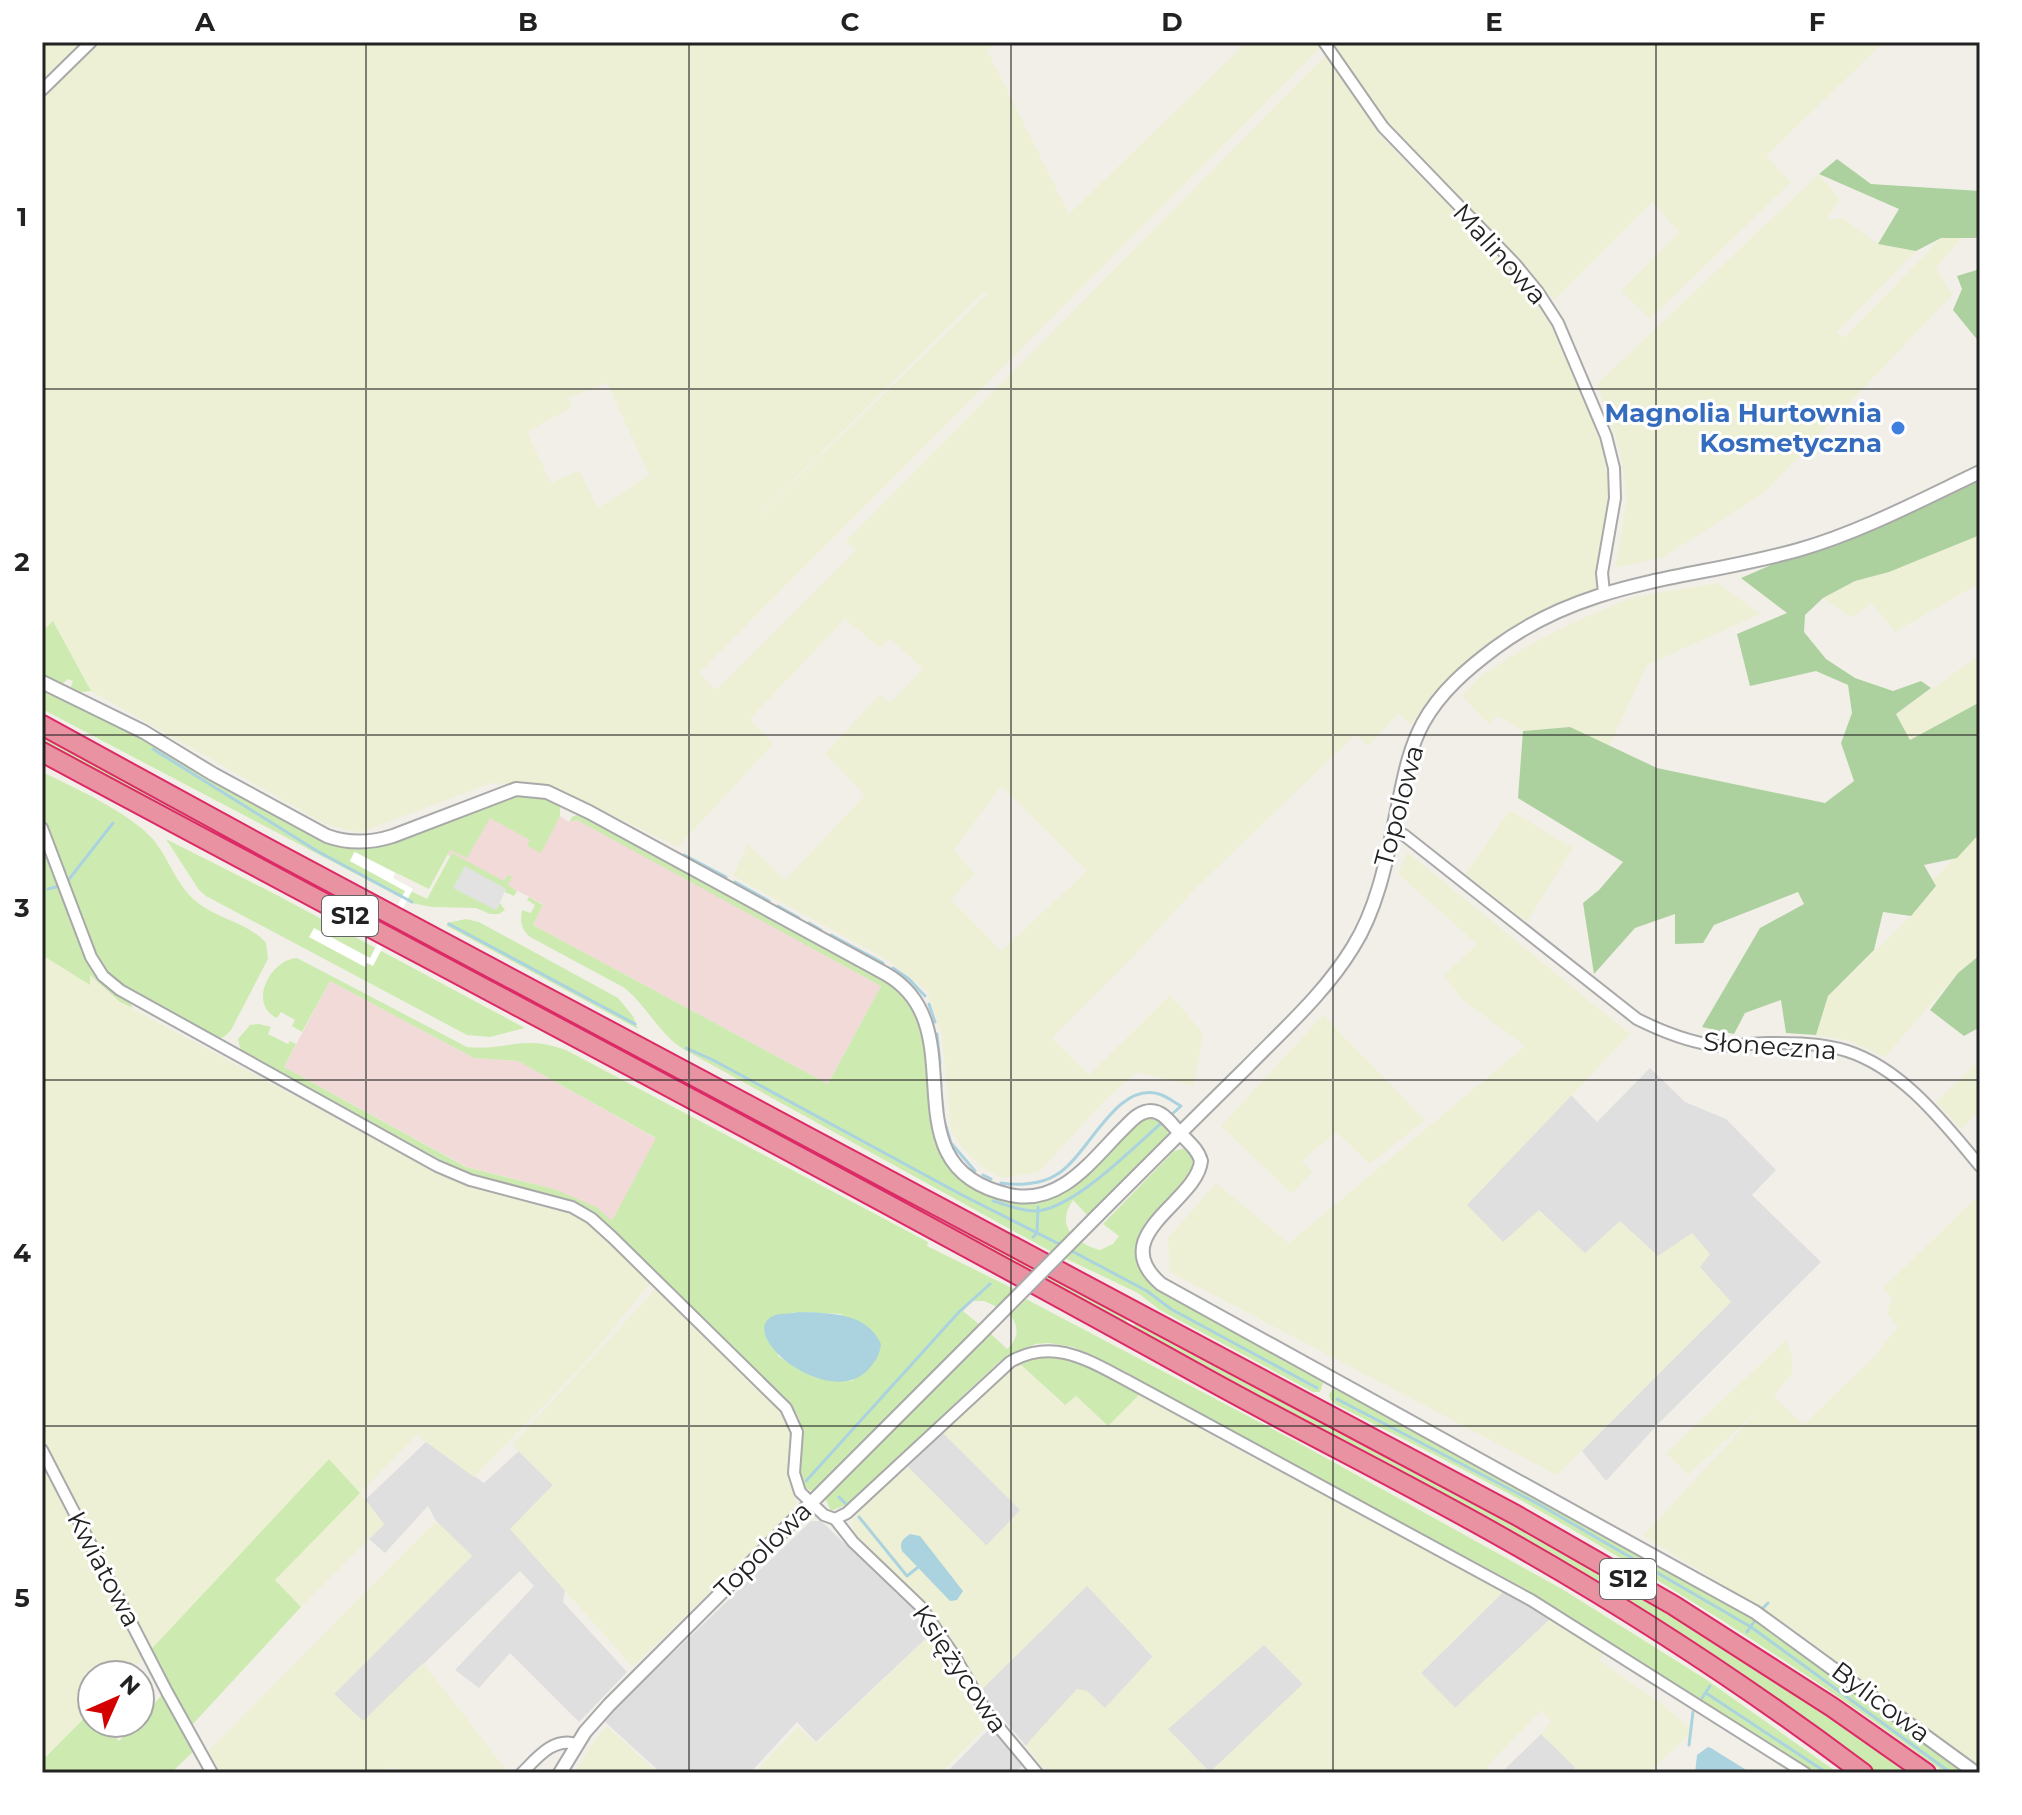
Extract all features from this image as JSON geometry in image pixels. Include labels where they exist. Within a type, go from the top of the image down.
[{"type":"highway","name":"S12","points":[[42,725],[1516,1515],[1698,1621],[1832,1707],[1926,1773]]},
{"type":"highway","name":"S12","points":[[42,752],[976,1251],[1295,1428],[1510,1542],[1700,1657],[1863,1773]]},
{"type":"street","points":[[42,90],[91,42]]},
{"type":"street","name":"Malinowa","points":[[1324,42],[1383,127],[1515,264],[1558,323],[1596,411],[1612,461],[1615,498],[1602,573],[1604,593]]},
{"type":"street","name":"Topolowa","points":[[560,1773],[576,1744],[594,1721],[635,1678],[1307,1006],[1348,955],[1372,906],[1410,751],[1422,723],[1443,693],[1509,638],[1557,612],[1604,593],[1640,583],[1801,549],[1882,518],[1980,472]]},
{"type":"street","points":[[42,682],[144,732],[225,781],[327,836],[343,841],[385,839],[516,789],[547,792],[589,812],[902,983],[919,1004],[928,1026],[937,1123],[943,1143],[953,1161],[968,1175],[995,1190],[1012,1196],[1029,1196],[1050,1193],[1062,1187],[1145,1111],[1161,1114],[1180,1133]]},
{"type":"street","points":[[42,828],[91,957],[109,982],[437,1166],[470,1180],[554,1201],[591,1218],[786,1408],[797,1432],[795,1481],[800,1492],[811,1502]]},
{"type":"street","name":"Słoneczna","points":[[1392,830],[1404,835],[1637,1019],[1666,1033],[1714,1045],[1808,1045],[1847,1051],[1866,1059],[1911,1090],[1980,1166]]},
{"type":"street","name":"Bylicowa","points":[[1180,1133],[1199,1154],[1201,1165],[1197,1176],[1146,1236],[1145,1261],[1153,1277],[1161,1284],[1713,1587],[1785,1631],[1976,1773]]},
{"type":"street","points":[[835,1519],[847,1513],[1010,1362],[1038,1350],[1070,1352],[1488,1575],[1805,1773]]},
{"type":"street","name":"Kwiatowa","points":[[42,1450],[212,1773]]},
{"type":"street","name":"Księżycowa","points":[[811,1502],[828,1517],[835,1519],[853,1542],[888,1573],[930,1619],[987,1713],[1037,1773]]},
{"type":"street","points":[[522,1773],[554,1745],[576,1744]]},
{"type":"shaded area","points":[[560,808],[560,816],[569,822],[577,820],[610,837],[881,986],[828,1084],[533,925],[543,904],[442,852],[459,821]]},
{"type":"shaded area","points":[[465,866],[506,889],[496,910],[453,888]]},
{"type":"shaded area","points":[[330,981],[474,1058],[518,1061],[657,1139],[612,1222],[554,1189],[467,1167],[284,1067]]},
{"type":"shaded area","points":[[1650,1068],[1685,1102],[1726,1119],[1776,1170],[1752,1195],[1821,1262],[1659,1423],[1606,1481],[1582,1451],[1730,1302],[1658,1257],[1585,1254],[1503,1243],[1466,1205],[1571,1095],[1597,1122]]},
{"type":"shaded area","points":[[942,1432],[1021,1510],[986,1546],[908,1467]]},
{"type":"shaded area","points":[[426,1442],[484,1483],[519,1451],[553,1485],[511,1529],[565,1590],[563,1602],[627,1672],[579,1722],[510,1653],[479,1688],[455,1670],[534,1586],[520,1571],[363,1722],[334,1694],[472,1556],[436,1521],[428,1506],[385,1553],[369,1539],[384,1524],[365,1500]]},
{"type":"shaded area","points":[[811,1521],[821,1521],[935,1630],[816,1742],[797,1722],[750,1773],[661,1773],[603,1720]]},
{"type":"shaded area","points":[[1087,1585],[1153,1657],[1105,1709],[1032,1738],[1026,1746],[980,1691]]},
{"type":"shaded area","points":[[1504,1591],[1550,1619],[1458,1711],[1421,1673]]},
{"type":"shaded area","points":[[1264,1644],[1303,1684],[1210,1773],[1167,1729]]},
{"type":"shaded area","points":[[990,1728],[1023,1765],[1015,1773],[946,1773]]},
{"type":"shaded area","points":[[1541,1734],[1576,1767],[1570,1773],[1508,1773],[1504,1770]]},
{"type":"green space","points":[[42,42],[86,42],[42,84]]},
{"type":"green space","points":[[100,42],[996,42],[987,50],[1069,214],[1247,42],[1317,42],[1320,48],[699,673],[716,690],[856,550],[846,541],[1325,56],[1382,137],[1515,274],[1546,315],[1577,381],[1602,447],[1609,486],[1596,590],[1517,626],[1439,689],[1411,725],[1399,713],[1368,746],[1356,734],[1195,889],[1052,1038],[1089,1075],[1170,995],[1203,1033],[1194,1086],[1137,1072],[1108,1097],[1039,1172],[1001,1178],[983,1168],[964,1150],[951,1131],[942,1036],[927,991],[886,959],[733,876],[748,844],[785,880],[865,795],[825,754],[880,694],[890,703],[923,669],[890,639],[880,648],[845,619],[750,719],[773,744],[678,847],[575,797],[542,785],[492,783],[359,833],[325,824],[91,691],[54,622],[42,632],[42,98]],"holes":[[[985,291],[988,293],[759,515],[759,514]],[[607,383],[649,475],[598,508],[579,470],[551,483],[527,432],[572,407],[568,398]],[[1001,786],[1087,871],[1001,951],[951,899],[975,874],[954,850]]]},
{"type":"green space","points":[[1330,42],[1884,42],[1766,156],[1791,182],[1650,319],[1621,291],[1679,232],[1652,202],[1554,300],[1381,114]]},
{"type":"green space","points":[[1837,159],[1871,184],[1980,191],[1980,244],[1977,238],[1941,238],[1916,251],[1878,244],[1899,209],[1819,174]]},
{"type":"green space","points":[[1819,174],[1840,200],[1826,220],[1842,218],[1878,244],[1916,251],[1836,333],[1844,338],[1941,238],[1962,238],[1936,267],[1952,295],[1766,491],[1664,557],[1615,568],[1627,500],[1620,450],[1597,384]]},
{"type":"green space","points":[[1980,269],[1980,343],[1953,310],[1962,289],[1957,276]]},
{"type":"green space","points":[[1980,476],[1980,535],[1889,572],[1855,581],[1823,598],[1805,615],[1804,632],[1826,659],[1855,678],[1893,691],[1921,681],[1931,688],[1896,714],[1910,740],[1980,702],[1980,833],[1957,858],[1924,865],[1936,886],[1911,916],[1883,912],[1874,950],[1828,996],[1816,1035],[1786,1033],[1781,1000],[1745,1013],[1734,1034],[1702,1027],[1760,928],[1804,904],[1798,892],[1714,925],[1703,943],[1675,944],[1675,914],[1635,928],[1594,974],[1583,903],[1623,862],[1518,798],[1523,731],[1570,727],[1657,768],[1825,803],[1854,781],[1841,743],[1852,713],[1848,685],[1816,671],[1750,686],[1737,634],[1787,613],[1741,578]]},
{"type":"green space","points":[[1980,535],[1980,583],[1895,632],[1871,603],[1852,618],[1823,598],[1855,581],[1889,572]]},
{"type":"green space","points":[[1718,583],[1760,614],[1647,665],[1609,746],[1570,727],[1523,731],[1498,716],[1489,724],[1462,696],[1481,676],[1527,646],[1570,624],[1633,597]]},
{"type":"green space","points":[[53,621],[91,691],[81,692],[71,687],[73,681],[68,679],[60,686],[42,674],[42,632]]},
{"type":"green space","points":[[1980,655],[1980,702],[1910,740],[1896,714]]},
{"type":"green space","points":[[42,688],[355,847],[511,796],[538,794],[560,803],[560,816],[541,853],[527,846],[530,840],[490,818],[467,858],[450,850],[429,889],[354,852],[350,861],[427,899],[452,853],[504,881],[508,875],[512,877],[508,885],[517,891],[514,896],[505,892],[506,888],[496,910],[500,903],[505,910],[499,914],[476,908],[411,903],[42,709]]},
{"type":"green space","points":[[42,736],[1128,1317],[1126,1322],[1134,1326],[1136,1321],[1530,1532],[1723,1646],[1906,1773],[1878,1773],[1764,1689],[1649,1614],[1507,1529],[42,745]]},
{"type":"green space","points":[[42,772],[100,801],[142,828],[198,903],[251,931],[266,943],[268,959],[231,1030],[224,1037],[215,1039],[107,975],[92,951],[42,818]]},
{"type":"green space","points":[[1510,810],[1573,848],[1527,922],[1465,874]]},
{"type":"green space","points":[[581,813],[889,980],[911,1006],[922,1034],[931,1121],[938,1148],[955,1172],[983,1191],[1009,1200],[1032,1201],[1053,1195],[1089,1170],[1141,1119],[1154,1117],[1166,1125],[1168,1134],[1163,1144],[1088,1216],[1073,1200],[1066,1218],[1070,1232],[1075,1238],[1100,1250],[1113,1244],[1119,1236],[1103,1224],[1174,1151],[1185,1148],[1192,1163],[1188,1178],[1146,1226],[1138,1245],[1140,1266],[1158,1291],[1321,1379],[1320,1392],[1313,1392],[1160,1310],[1138,1293],[1050,1251],[683,1049],[666,1035],[623,987],[530,937],[523,928],[521,917],[522,910],[531,913],[535,905],[527,900],[529,897],[543,905],[533,925],[828,1084],[881,986],[577,820],[569,822]]},
{"type":"green space","points":[[1980,833],[1980,955],[1958,973],[1885,1057],[1847,1040],[1816,1035],[1828,996],[1911,916],[1936,887],[1933,880]]},
{"type":"green space","points":[[166,839],[525,1028],[490,1037],[467,1035],[206,896]]},
{"type":"green space","points":[[42,840],[95,973],[128,1000],[133,1008],[120,1002],[90,975],[90,985],[42,955]]},
{"type":"green space","points":[[1407,852],[1630,1034],[1467,1205],[1503,1242],[1539,1210],[1585,1253],[1620,1221],[1658,1256],[1692,1233],[1710,1254],[1700,1267],[1731,1302],[1557,1475],[1170,1272],[1168,1238],[1216,1183],[1289,1243],[1525,1046],[1461,999],[1444,975],[1477,944],[1398,874]]},
{"type":"green space","points":[[466,919],[479,922],[618,998],[633,1016],[638,1029],[447,926],[447,923]]},
{"type":"green space","points":[[42,955],[90,984],[88,974],[120,1002],[432,1170],[474,1187],[544,1203],[575,1214],[600,1231],[652,1281],[584,1364],[474,1477],[417,1435],[360,1493],[384,1524],[301,1607],[275,1580],[309,1544],[329,1459],[151,1650],[42,1441]]},
{"type":"green space","points":[[1980,955],[1980,1027],[1964,1036],[1930,1010],[1958,973]]},
{"type":"green space","points":[[297,958],[467,1047],[538,1043],[566,1050],[928,1242],[927,1246],[1014,1289],[997,1307],[984,1301],[973,1301],[963,1311],[980,1325],[819,1488],[814,1491],[806,1488],[799,1474],[802,1428],[791,1405],[658,1275],[571,1203],[463,1172],[241,1052],[238,1039],[250,1025],[271,1027],[268,1034],[288,1044],[290,1041],[296,1044],[284,1067],[466,1167],[554,1189],[596,1207],[612,1221],[656,1138],[518,1061],[474,1058],[330,981],[302,1032],[292,1026],[295,1020],[281,1012],[277,1018],[264,1003],[266,983],[287,960]],"holes":[[[799,1312],[842,1314],[853,1381],[816,1378],[778,1356],[774,1316]]]},
{"type":"green space","points":[[1323,1015],[1425,1120],[1370,1164],[1336,1132],[1302,1161],[1312,1172],[1292,1194],[1221,1126]]},
{"type":"green space","points":[[1980,1059],[1980,1110],[1961,1129],[1936,1102]]},
{"type":"green space","points":[[1980,1194],[1980,1768],[1788,1625],[1643,1536],[1762,1407],[1688,1475],[1666,1453],[1786,1340],[1793,1372],[1774,1396],[1803,1425],[1874,1357],[1898,1327],[1887,1314],[1892,1298],[1883,1288]]},
{"type":"green space","points":[[657,1287],[781,1408],[792,1428],[789,1481],[798,1506],[633,1667],[510,1529],[553,1485],[512,1445]]},
{"type":"green space","points":[[1026,1299],[1299,1443],[1562,1589],[1707,1680],[1838,1773],[1815,1773],[1524,1588],[1073,1347],[1035,1344],[999,1362],[848,1504],[831,1511],[825,1498],[991,1334],[1007,1349],[1011,1345],[1016,1328],[1010,1315]]},
{"type":"green space","points":[[1064,1356],[1140,1394],[1108,1426],[1076,1396],[1065,1405],[1019,1363]]},
{"type":"green space","points":[[1019,1363],[1064,1405],[1076,1396],[1107,1426],[1140,1394],[1229,1445],[1504,1591],[1421,1673],[1455,1708],[1550,1619],[1606,1652],[1599,1660],[1667,1708],[1693,1731],[1648,1773],[1581,1773],[1541,1734],[1551,1722],[1542,1710],[1486,1767],[1492,1773],[1047,1773],[1026,1746],[1032,1738],[1077,1689],[1087,1691],[1105,1708],[1153,1656],[1087,1586],[980,1691],[950,1641],[952,1638],[929,1607],[855,1534],[852,1523],[857,1512],[908,1467],[987,1546],[1020,1510],[942,1432]],"holes":[[[1264,1645],[1303,1684],[1210,1772],[1168,1729]]]},
{"type":"green space","points":[[1335,1387],[1765,1623],[1968,1773],[1945,1773],[1798,1670],[1646,1573],[1517,1498],[1337,1405],[1329,1394]]},
{"type":"green space","points":[[42,1458],[144,1657],[76,1659],[76,1726],[42,1761]]},
{"type":"green space","points":[[329,1459],[360,1493],[275,1580],[301,1607],[192,1725],[201,1744],[171,1773],[42,1773],[42,1761],[76,1726],[76,1739],[156,1739],[156,1702],[162,1695],[156,1682],[156,1659],[144,1657]]},
{"type":"green space","points":[[436,1521],[472,1556],[334,1694],[363,1721],[423,1663],[509,1773],[399,1773],[392,1766],[385,1773],[221,1773],[208,1751]]},
{"type":"green space","points":[[928,1637],[985,1728],[941,1773],[754,1773],[798,1727],[816,1744]]},
{"type":"green space","points":[[607,1726],[658,1773],[575,1773],[590,1746]]},
{"type":"water","points":[[799,1312],[846,1316],[857,1320],[875,1333],[881,1344],[875,1361],[868,1370],[851,1380],[831,1381],[810,1375],[790,1364],[775,1351],[766,1337],[765,1324],[775,1315]]},
{"type":"water","points":[[910,1534],[920,1536],[963,1591],[957,1600],[950,1601],[902,1551],[902,1541]]},
{"type":"water","points":[[1708,1747],[1751,1773],[1695,1773],[1697,1755]]},
{"type":"pier","points":[[355,852],[395,873],[393,878],[413,889],[373,966],[367,963],[365,967],[309,937],[314,928],[370,958],[405,891],[350,861]]},
{"type":"waterway","points":[[153,749],[317,851],[412,902]]},
{"type":"waterway","points":[[66,883],[113,823]]},
{"type":"waterway","points":[[684,855],[726,877]]},
{"type":"waterway","points":[[735,882],[769,901]]},
{"type":"waterway","points":[[48,889],[59,886]]},
{"type":"waterway","points":[[778,906],[799,918]]},
{"type":"waterway","points":[[809,923],[821,930]]},
{"type":"waterway","points":[[449,924],[635,1024]]},
{"type":"waterway","points":[[831,935],[883,963]]},
{"type":"waterway","points":[[893,968],[925,996]]},
{"type":"waterway","points":[[929,1004],[935,1022]]},
{"type":"waterway","points":[[937,1034],[940,1064]]},
{"type":"waterway","points":[[686,1048],[1061,1245]]},
{"type":"waterway","points":[[940,1074],[941,1086]]},
{"type":"waterway","points":[[1001,1183],[1029,1184],[1056,1175],[1068,1166],[1116,1109],[1143,1093],[1162,1095],[1181,1106],[1171,1115]]},
{"type":"waterway","points":[[941,1096],[943,1109]]},
{"type":"waterway","points":[[944,1120],[951,1143],[975,1171]]},
{"type":"waterway","points":[[993,1201],[1035,1211],[1068,1200],[1165,1120]]},
{"type":"waterway","points":[[983,1175],[991,1179]]},
{"type":"waterway","points":[[1033,1237],[1037,1233],[1038,1207]]},
{"type":"waterway","points":[[1068,1249],[1317,1388]]},
{"type":"waterway","points":[[806,1481],[959,1312],[990,1284]]},
{"type":"waterway","points":[[1337,1399],[1542,1506],[1751,1627],[1951,1773]]},
{"type":"waterway","points":[[839,1497],[845,1503]]},
{"type":"waterway","points":[[859,1517],[907,1576],[917,1568]]},
{"type":"waterway","points":[[1763,1608],[1768,1603]]},
{"type":"waterway","points":[[1747,1632],[1754,1622]]},
{"type":"waterway","points":[[1702,1698],[1710,1686]]},
{"type":"waterway","points":[[1706,1693],[1827,1773]]},
{"type":"waterway","points":[[1689,1745],[1693,1712]]},
{"type":"place","name":"Magnolia Hurtownia Kosmetyczna","points":[[1898,428]]}]
